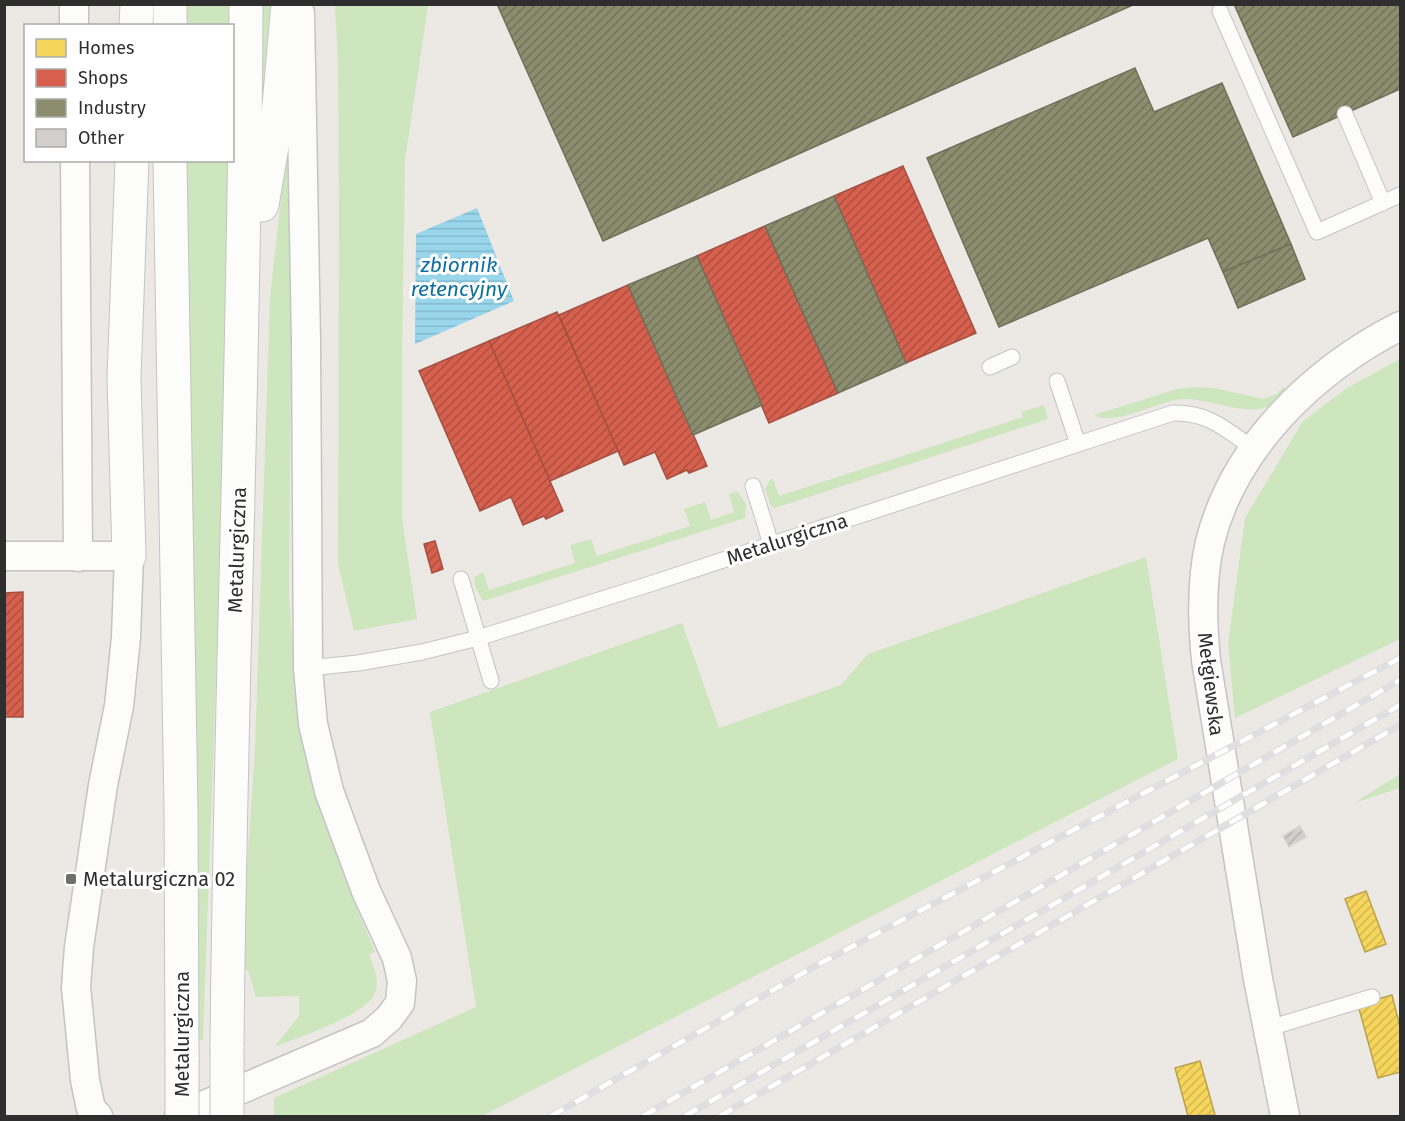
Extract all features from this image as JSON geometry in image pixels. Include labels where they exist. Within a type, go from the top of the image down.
[{"type":"main road","points":[[136,24],[137,4]]},
{"type":"main road","points":[[170,4],[170,24]]},
{"type":"main road","name":"Metalurgiczna","points":[[227,1116],[229,870],[243,313],[246,4]]},
{"type":"main road","points":[[243,313],[279,105],[288,4]]},
{"type":"main road","points":[[129,556],[124,378],[132,162]]},
{"type":"main road","name":"Metalurgiczna","points":[[170,162],[181,787],[182,1060],[180,1116]]},
{"type":"street","points":[[74,4],[74,24]]},
{"type":"street","name":"Metalurgiczna","points":[[180,1116],[372,1033],[389,1018],[400,1003],[402,981],[397,958],[366,891],[329,791],[313,724],[308,668],[306,340],[300,4]]},
{"type":"street","points":[[75,162],[78,557]]},
{"type":"street","name":"Mełgiewska","points":[[1286,1116],[1220,754],[1203,631],[1204,585],[1210,543],[1224,499],[1254,449],[1284,413],[1316,381],[1360,349],[1401,326]]},
{"type":"street","points":[[4,556],[129,556],[126,637],[119,706],[97,820],[79,947],[76,987],[86,1080],[91,1109],[98,1116]]},
{"type":"lane","points":[[1220,10],[1317,232],[1401,195]]},
{"type":"lane","points":[[1345,114],[1383,203]]},
{"type":"lane","points":[[990,367],[1012,357]]},
{"type":"lane","points":[[1058,381],[1078,444]]},
{"type":"lane","name":"Metalurgiczna","points":[[308,668],[358,663],[422,652],[478,638],[1173,413],[1197,414],[1211,420],[1254,449]]},
{"type":"lane","points":[[753,486],[771,544]]},
{"type":"lane","points":[[461,579],[490,681]]},
{"type":"lane","points":[[1269,1028],[1372,997]]},
{"type":"green space","points":[[186,5],[231,5],[231,24],[186,24]]},
{"type":"green space","points":[[260,5],[279,5],[260,158]]},
{"type":"green space","points":[[335,5],[428,5],[405,160],[402,519],[417,619],[354,631],[338,564],[339,214],[338,65]]},
{"type":"green space","points":[[290,117],[292,257],[289,598],[298,712],[317,795],[343,875],[375,952],[369,954],[377,985],[371,999],[348,1016],[274,1047],[299,1016],[299,996],[256,997],[248,970],[240,971],[255,748],[270,298]]},
{"type":"green space","points":[[187,162],[230,162],[230,293],[203,1040],[196,1040]]},
{"type":"green space","points":[[1400,359],[1400,639],[1235,718],[1228,644],[1245,518],[1303,421],[1347,388]]},
{"type":"green space","points":[[1283,387],[1289,391],[1281,399],[1265,408],[1242,409],[1184,399],[1114,418],[1094,415],[1177,389],[1214,388],[1263,399],[1277,394]]},
{"type":"green space","points":[[1044,405],[1048,419],[778,507],[773,508],[770,504],[765,489],[773,479],[779,496],[1023,417],[1021,412]]},
{"type":"green space","points":[[737,491],[746,504],[745,518],[483,601],[475,587],[474,577],[483,572],[489,590],[575,563],[570,545],[591,539],[597,556],[690,526],[684,509],[705,502],[711,520],[734,512],[729,494]]},
{"type":"green space","points":[[1146,557],[1178,759],[482,1116],[274,1116],[274,1098],[476,1007],[430,712],[682,623],[719,728],[841,685],[868,654]]},
{"type":"green space","points":[[1400,774],[1400,788],[1354,803]]},
{"type":"water","name":"zbiornik retencyjny","points":[[477,208],[514,301],[415,344],[416,234]]},
{"type":"building: Homes","points":[[1366,891],[1386,944],[1365,952],[1345,899]]},
{"type":"building: Homes","points":[[1392,995],[1400,1027],[1400,1072],[1378,1078],[1358,1005]]},
{"type":"building: Homes","points":[[1200,1061],[1215,1115],[1188,1116],[1175,1068]]},
{"type":"building: Shops","points":[[903,166],[976,333],[906,363],[834,196]]},
{"type":"building: Shops","points":[[765,226],[838,393],[769,423],[697,256]]},
{"type":"building: Shops","points":[[628,285],[707,466],[689,473],[687,470],[667,479],[655,452],[624,465],[559,315]]},
{"type":"building: Shops","points":[[557,312],[618,451],[550,481],[489,341]]},
{"type":"building: Shops","points":[[489,341],[563,511],[546,519],[544,516],[523,525],[511,497],[480,511],[419,371]]},
{"type":"building: Shops","points":[[435,541],[443,569],[432,573],[424,544]]},
{"type":"building: Shops","points":[[23,592],[23,717],[4,717],[4,593]]},
{"type":"building: Industry","points":[[497,4],[1135,4],[603,241]]},
{"type":"building: Industry","points":[[1234,4],[1400,4],[1400,89],[1293,137]]},
{"type":"building: Industry","points":[[1135,68],[1154,112],[1222,83],[1291,244],[1223,272],[1208,238],[999,327],[927,158]]},
{"type":"building: Industry","points":[[834,196],[906,363],[838,393],[765,226]]},
{"type":"building: Industry","points":[[1291,244],[1305,279],[1238,308],[1223,272]]},
{"type":"building: Industry","points":[[697,256],[762,405],[693,435],[628,285]]},
{"type":"building: Other","points":[[1300,826],[1306,837],[1289,847],[1283,836]]},
{"type":"railway","points":[[551,1116],[817,965],[1400,658]]},
{"type":"railway","points":[[643,1116],[1400,680]]},
{"type":"railway","points":[[685,1116],[1400,705]]},
{"type":"railway","points":[[720,1116],[1400,725]]},
{"type":"place","name":"Metalurgiczna 02","points":[[71,879]]}]
